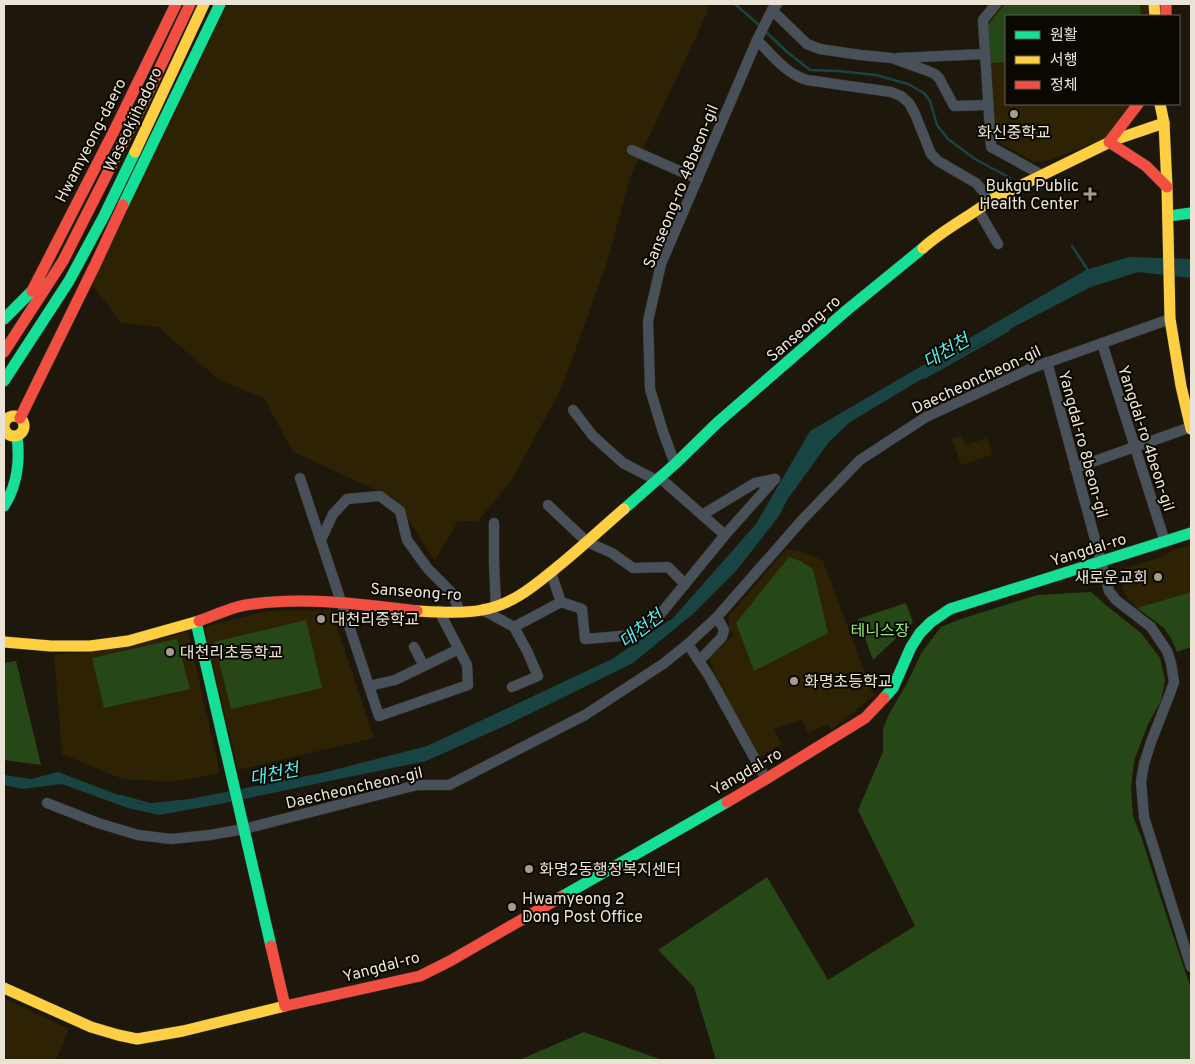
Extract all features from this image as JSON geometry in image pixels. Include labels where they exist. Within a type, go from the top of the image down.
[{"type":"main road","name":"Hwamyeong-daero","points":[[32,291],[116,127],[176,4]]},
{"type":"main road","name":"Waseokjihadoro","points":[[146,97],[190,4]]},
{"type":"main road","name":"Waseokjihadoro","points":[[88,247],[155,112],[204,4]]},
{"type":"main road","points":[[4,506],[17,475],[12,445],[5,428],[6,421],[92,272],[220,4]]},
{"type":"main road","name":"Hwamyeong-daero","points":[[4,352],[63,261],[146,97]]},
{"type":"main road","points":[[1137,105],[1108,142],[1146,166],[1168,187]]},
{"type":"main road","points":[[1160,105],[1164,123],[1168,187],[1170,317],[1181,386],[1191,428]]},
{"type":"main road","points":[[1164,123],[1168,105]]},
{"type":"main road","name":"Sanseong-ro","points":[[4,642],[51,646],[90,646],[128,640],[196,622],[244,605],[296,600],[420,611],[460,612],[483,610],[512,600],[531,589],[587,542],[675,464],[716,423],[847,310],[931,241],[991,200],[1108,142],[1164,123]]},
{"type":"main road","points":[[4,380],[43,322],[88,247],[123,205]]},
{"type":"main road","points":[[1169,216],[1191,213]]},
{"type":"main road","points":[[4,319],[63,261]]},
{"type":"main road","points":[[10,417],[24,423],[24,429],[12,445]]},
{"type":"main road","name":"Yangdal-ro","points":[[4,988],[91,1027],[118,1036],[137,1039],[183,1031],[420,976],[450,961],[766,778],[865,718],[892,688],[911,647],[920,633],[931,622],[950,609],[1191,533]]},
{"type":"main road","points":[[196,622],[285,1006]]},
{"type":"street","points":[[996,4],[983,20],[991,146],[1042,175]]},
{"type":"street","points":[[775,7],[807,44],[820,49],[892,58],[985,54]]},
{"type":"street","name":"Sanseong-ro 48beon-gil","points":[[675,464],[650,389],[648,321],[661,264],[757,40],[775,7]]},
{"type":"street","points":[[757,40],[797,78],[890,92],[901,96],[915,114],[931,154],[938,161],[976,183],[991,200]]},
{"type":"street","points":[[892,58],[935,74],[940,78],[954,106],[988,105]]},
{"type":"street","points":[[632,150],[698,178]]},
{"type":"street","points":[[978,210],[998,244]]},
{"type":"street","name":"Daecheoncheon-gil","points":[[46,803],[98,823],[138,835],[171,839],[210,835],[243,825],[417,785],[449,785],[585,715],[663,664],[717,617],[802,519],[860,460],[926,417],[1032,368],[1170,317]]},
{"type":"street","name":"Yangdal-ro 4beon-gil","points":[[1102,343],[1165,542]]},
{"type":"street","name":"Yangdal-ro 8beon-gil","points":[[1047,362],[1109,591],[1116,600],[1151,627],[1167,651],[1171,663],[1174,682],[1144,764],[1141,781],[1142,797],[1144,817],[1191,967]]},
{"type":"street","points":[[573,410],[593,436],[623,463],[658,479],[725,535]]},
{"type":"street","points":[[1075,468],[1191,428]]},
{"type":"street","points":[[300,478],[379,716],[468,685],[467,664],[438,611]]},
{"type":"street","points":[[514,627],[561,602],[582,608],[585,639],[632,636],[654,622],[725,535],[775,480],[755,483],[702,515]]},
{"type":"street","points":[[321,540],[333,514],[347,499],[380,496],[400,511],[407,540],[428,569],[452,593],[460,612]]},
{"type":"street","points":[[548,505],[587,542],[612,553],[633,568],[668,567],[685,584]]},
{"type":"street","points":[[494,523],[496,606]]},
{"type":"street","points":[[551,572],[561,602]]},
{"type":"street","points":[[483,610],[514,627],[538,676],[512,687]]},
{"type":"street","points":[[699,660],[722,637],[724,630],[717,617]]},
{"type":"street","points":[[688,644],[709,676],[766,778]]},
{"type":"street","points":[[414,647],[424,666]]},
{"type":"street","points":[[369,686],[395,680],[459,649]]},
{"type":"shaded area","points":[[227,4],[707,4],[707,13],[631,175],[606,265],[562,387],[512,480],[478,521],[458,521],[435,561],[394,498],[293,452],[264,398],[219,380],[158,327],[121,323],[91,283]]},
{"type":"shaded area","points":[[999,4],[1151,4],[1151,15],[1005,15],[1005,105],[1129,105],[1104,139],[1050,160],[1034,162],[995,140],[986,22]]},
{"type":"shaded area","points":[[961,436],[966,445],[987,438],[992,455],[961,465],[952,438]]},
{"type":"shaded area","points":[[1191,545],[1191,592],[1137,608],[1125,594],[1122,575],[1125,568],[1161,557],[1172,550]]},
{"type":"shaded area","name":"화명초등학교","points":[[787,549],[806,553],[823,561],[872,692],[876,694],[831,730],[828,724],[808,733],[802,720],[774,729],[781,744],[759,757],[724,694],[708,657],[734,635],[729,629],[729,616]]},
{"type":"shaded area","name":"대천리중학교","points":[[331,610],[374,738],[238,770],[204,627],[267,611]]},
{"type":"shaded area","name":"대천리초등학교","points":[[188,632],[220,773],[173,782],[123,779],[62,754],[54,654],[93,652]]},
{"type":"shaded area","points":[[4,998],[69,1029],[56,1060],[4,1060]]},
{"type":"green space","points":[[1005,4],[1140,4],[1141,15],[1005,15],[1005,62],[991,63],[988,25]]},
{"type":"green space","points":[[789,557],[813,569],[828,633],[754,671],[736,623]]},
{"type":"green space","points":[[1091,592],[1141,633],[1160,658],[1165,680],[1161,701],[1148,724],[1134,761],[1131,789],[1133,816],[1191,989],[1191,1060],[716,1060],[694,987],[658,950],[767,877],[828,980],[915,926],[858,810],[883,752],[883,729],[889,714],[922,652],[941,627],[1037,595]]},
{"type":"green space","points":[[1191,592],[1191,647],[1177,652],[1164,628],[1137,608]]},
{"type":"green space","name":"테니스장","points":[[906,603],[913,622],[873,660],[858,619]]},
{"type":"green space","points":[[306,620],[322,688],[231,709],[214,642]]},
{"type":"green space","points":[[177,639],[190,689],[104,708],[92,658]]},
{"type":"green space","points":[[16,661],[41,765],[4,760],[4,663]]},
{"type":"green space","points":[[584,1032],[662,1060],[519,1060]]},
{"type":"water","name":"대천천","points":[[1129,257],[1191,259],[1191,278],[1138,272],[1091,287],[977,346],[850,422],[829,442],[787,500],[779,516],[736,571],[694,613],[633,663],[509,724],[426,761],[159,815],[128,808],[62,784],[22,789],[4,785],[4,775],[31,779],[58,772],[142,804],[190,799],[322,773],[427,746],[612,659],[673,618],[756,524],[810,431],[1086,270]]},
{"type":"waterway","points":[[735,4],[760,26]]},
{"type":"waterway","points":[[766,32],[810,70],[876,75],[908,84],[924,93],[930,101],[937,125],[948,139],[975,159],[1010,178]]},
{"type":"waterway","points":[[1072,246],[1089,272]]},
{"type":"waterway","name":"대천천","points":[[924,378],[1009,330]]},
{"type":"waterway","name":"대천천","points":[[120,796],[149,804]]},
{"type":"traffic: fast","points":[[123,205],[220,4]]},
{"type":"traffic: fast","points":[[4,381],[69,281],[104,216],[135,152]]},
{"type":"traffic: fast","points":[[1169,216],[1191,213]]},
{"type":"traffic: fast","points":[[624,509],[675,464],[717,423],[847,310],[923,248]]},
{"type":"traffic: fast","points":[[4,319],[41,282]]},
{"type":"traffic: fast","points":[[4,506],[9,498],[17,472],[17,436]]},
{"type":"traffic: fast","points":[[884,698],[893,688],[911,647],[920,633],[931,622],[950,609],[1191,533]]},
{"type":"traffic: fast","points":[[196,622],[271,946]]},
{"type":"traffic: fast","points":[[561,897],[727,802]]},
{"type":"traffic: slow","points":[[135,152],[204,4]]},
{"type":"traffic: slow","points":[[1154,4],[1155,15]]},
{"type":"traffic: slow","points":[[1160,105],[1164,123],[1167,187],[1170,319],[1181,386],[1191,429]]},
{"type":"traffic: slow","points":[[923,248],[991,200],[1114,140],[1164,123]]},
{"type":"traffic: slow","points":[[14,416],[21,419],[24,426],[21,433],[14,436],[7,433],[4,426],[7,419],[14,416]]},
{"type":"traffic: slow","points":[[417,611],[467,612],[482,610],[505,603],[543,579],[624,509]]},
{"type":"traffic: slow","points":[[4,642],[51,646],[90,646],[128,641],[199,621]]},
{"type":"traffic: slow","points":[[4,988],[91,1027],[137,1039],[183,1031],[285,1006]]},
{"type":"traffic: jam","points":[[32,291],[116,127],[176,4]]},
{"type":"traffic: jam","points":[[4,352],[63,261],[146,97],[190,4]]},
{"type":"traffic: jam","points":[[1166,4],[1166,15]]},
{"type":"traffic: jam","points":[[1137,105],[1109,142],[1146,166],[1167,187]]},
{"type":"traffic: jam","points":[[20,418],[123,205]]},
{"type":"traffic: jam","points":[[199,621],[241,606],[267,602],[332,602],[417,611]]},
{"type":"traffic: jam","points":[[727,802],[865,718],[884,698]]},
{"type":"traffic: jam","points":[[271,946],[285,1006],[420,976],[450,961],[561,897]]},
{"type":"place","name":"화신중학교","points":[[1014,114]]},
{"type":"place","name":"Bukgu Public Health Center","points":[[1090,194]]},
{"type":"place","name":"새로운교회","points":[[1158,577]]},
{"type":"place","name":"대천리중학교","points":[[321,619]]},
{"type":"place","name":"대천리초등학교","points":[[170,652]]},
{"type":"place","name":"화명초등학교","points":[[794,681]]},
{"type":"place","name":"화명2동행정복지센터","points":[[529,869]]},
{"type":"place","name":"Hwamyeong 2 Dong Post Office","points":[[512,907]]}]
